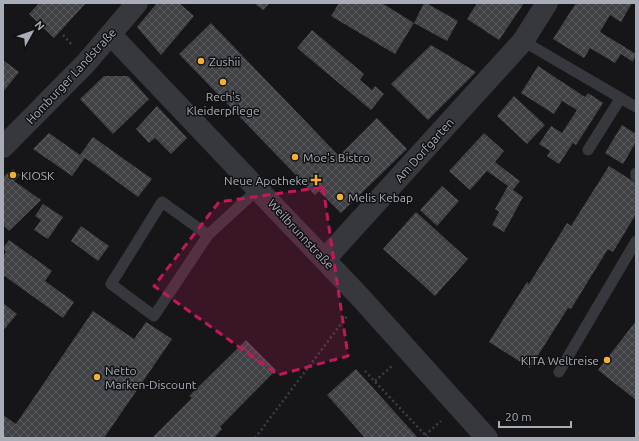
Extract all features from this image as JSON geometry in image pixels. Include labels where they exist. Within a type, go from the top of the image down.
[{"type":"street","name":"Homburger Landstraße","points":[[3,147],[53,97],[111,35],[137,3]]},
{"type":"street","name":"Am Dorfgarten","points":[[325,259],[523,41],[547,3]]},
{"type":"street","name":"Weilbrunnstraße","points":[[111,35],[325,259],[487,438]]},
{"type":"lane","points":[[523,41],[636,107]]},
{"type":"lane","points":[[588,150],[620,99]]},
{"type":"lane","points":[[208,235],[162,202],[111,284],[154,316],[208,235],[258,189]]},
{"type":"lane","points":[[559,372],[636,241]]},
{"type":"path","points":[[254,438],[361,298]]},
{"type":"path","points":[[366,371],[428,438]]},
{"type":"highlighted area","points":[[323,187],[348,356],[278,375],[154,286],[219,202]]},
{"type":"building","points":[[39,3],[86,3],[54,38],[29,14]]},
{"type":"building","points":[[157,3],[179,3],[194,16],[161,55],[137,27]]},
{"type":"building","points":[[254,3],[270,3],[263,10]]},
{"type":"building","points":[[339,3],[382,3],[414,23],[395,54],[331,16]]},
{"type":"building","points":[[424,3],[458,21],[447,41],[414,23]]},
{"type":"building","points":[[477,3],[524,3],[499,40],[467,19]]},
{"type":"building","points":[[576,3],[632,3],[621,22],[610,15],[600,32],[636,54],[633,62],[621,54],[615,63],[590,48],[584,58],[553,39]]},
{"type":"building","points":[[211,23],[339,156],[377,118],[407,149],[341,213],[319,191],[315,195],[179,54]]},
{"type":"building","points":[[312,30],[364,74],[360,80],[372,90],[375,86],[384,94],[371,110],[297,48]]},
{"type":"building","points":[[431,45],[476,72],[428,120],[391,84]]},
{"type":"building","points":[[3,60],[19,72],[3,92]]},
{"type":"building","points":[[538,66],[585,97],[588,93],[603,103],[576,145],[573,143],[559,164],[547,156],[550,151],[539,144],[551,126],[562,133],[577,110],[562,101],[554,114],[521,93]]},
{"type":"building","points":[[104,76],[128,76],[149,99],[113,134],[80,99]]},
{"type":"building","points":[[514,96],[545,125],[527,144],[497,116]]},
{"type":"building","points":[[157,106],[187,138],[171,154],[155,138],[149,143],[136,129]]},
{"type":"building","points":[[622,125],[636,134],[636,142],[623,164],[605,153]]},
{"type":"building","points":[[49,133],[80,155],[93,137],[152,179],[138,197],[85,158],[72,176],[33,149]]},
{"type":"building","points":[[484,133],[504,151],[495,162],[520,181],[513,190],[523,197],[504,232],[492,225],[499,212],[495,209],[508,186],[487,171],[470,190],[449,171]]},
{"type":"building","points":[[609,166],[636,183],[636,214],[613,252],[608,249],[571,309],[568,308],[530,368],[489,342],[527,282],[529,284],[567,223],[571,226]]},
{"type":"building","points":[[13,169],[20,175],[14,181],[41,200],[9,231],[3,225],[3,177]]},
{"type":"building","points":[[442,186],[459,201],[437,226],[420,210]]},
{"type":"building","points":[[43,204],[63,217],[48,239],[34,230],[41,220],[35,216]]},
{"type":"building","points":[[416,212],[468,259],[435,296],[383,249]]},
{"type":"building","points":[[81,226],[109,246],[98,261],[71,241]]},
{"type":"building","points":[[9,240],[52,271],[45,281],[74,302],[63,318],[3,275],[3,256],[6,252],[3,248]]},
{"type":"building","points":[[3,303],[17,314],[3,331]]},
{"type":"building","name":"Netto Marken-Discount","points":[[93,311],[134,339],[146,322],[172,339],[104,438],[3,438],[3,415],[16,424]]},
{"type":"building","points":[[636,321],[636,400],[598,370]]},
{"type":"building","points":[[246,340],[276,370],[220,427],[222,429],[214,438],[152,438],[192,398],[189,396]]},
{"type":"building","points":[[356,369],[418,438],[365,438],[327,395]]},
{"type":"place","name":"Zushii","points":[[201,61]]},
{"type":"place","name":"Rech's Kleiderpflege","points":[[223,82]]},
{"type":"place","name":"Moe's Bistro","points":[[295,157]]},
{"type":"place","name":"KIOSK","points":[[13,175]]},
{"type":"place","name":"Neue Apotheke","points":[[316,180]]},
{"type":"place","name":"Melis Kebap","points":[[340,197]]},
{"type":"place","name":"KITA Weltreise","points":[[607,360]]},
{"type":"place","name":"Netto Marken-Discount","points":[[97,377]]}]
